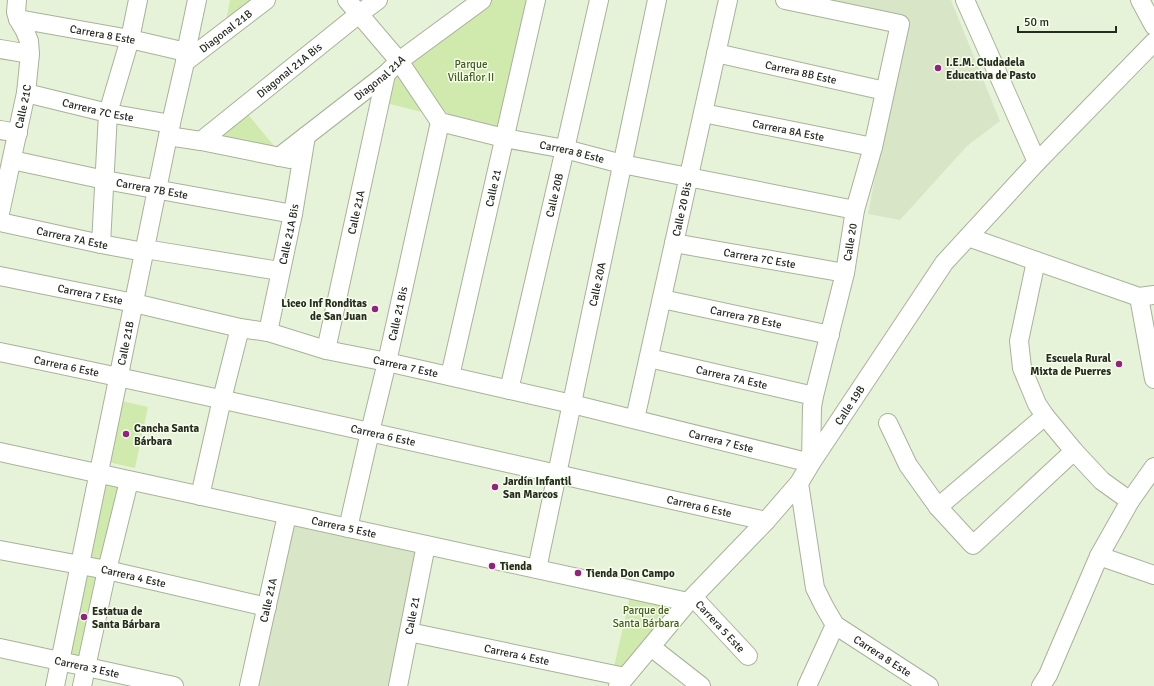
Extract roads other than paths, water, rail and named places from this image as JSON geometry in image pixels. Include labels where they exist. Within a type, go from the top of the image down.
[{"type":"street","name":"Calle 21C","points":[[1,204],[26,93],[30,54],[29,41],[26,31],[18,19],[16,12],[17,0]]},
{"type":"street","points":[[101,244],[108,113],[130,39],[138,0]]},
{"type":"street","name":"Calle 21B","points":[[55,686],[197,0]]},
{"type":"street","name":"Diagonal 21B","points":[[185,57],[266,0]]},
{"type":"street","points":[[347,0],[399,61],[440,122]]},
{"type":"street","name":"Diagonal 21A Bis","points":[[201,141],[378,0]]},
{"type":"street","name":"Diagonal 21A","points":[[279,157],[386,74],[399,61],[482,0]]},
{"type":"street","name":"Calle 21","points":[[450,376],[536,0]]},
{"type":"street","name":"Calle 20B","points":[[509,390],[566,149],[599,0]]},
{"type":"street","name":"Calle 20A","points":[[537,569],[657,0]]},
{"type":"street","name":"Calle 20 Bis","points":[[635,419],[728,0]]},
{"type":"street","name":"Calle 20","points":[[785,0],[900,24],[872,148],[855,210],[845,272],[814,396],[812,407],[811,463]]},
{"type":"street","points":[[965,0],[1037,162]]},
{"type":"street","points":[[1140,0],[1154,26]]},
{"type":"street","name":"Carrera 8 Este","points":[[18,19],[130,39],[185,57]]},
{"type":"street","name":"Calle 19B","points":[[799,483],[944,263],[1037,162],[1154,42]]},
{"type":"street","points":[[0,49],[30,54]]},
{"type":"street","name":"Carrera 8B Este","points":[[716,53],[885,91]]},
{"type":"street","name":"Calle 21A","points":[[326,350],[386,74]]},
{"type":"street","name":"Carrera 7C Este","points":[[26,93],[170,130],[201,141],[302,161]]},
{"type":"street","name":"Carrera 8A Este","points":[[703,113],[872,148]]},
{"type":"street","name":"Carrera 8 Este","points":[[440,122],[504,138],[566,149],[622,164],[855,210]]},
{"type":"street","name":"Calle 21 Bis","points":[[348,528],[387,362],[440,122]]},
{"type":"street","points":[[0,130],[18,133]]},
{"type":"street","name":"Calle 21A Bis","points":[[268,332],[293,214],[306,136]]},
{"type":"street","name":"Carrera 7B Este","points":[[12,160],[105,180],[293,214]]},
{"type":"street","name":"Carrera 7A Este","points":[[0,222],[101,244],[280,271]]},
{"type":"street","points":[[968,237],[1036,261],[1146,296],[1154,379]]},
{"type":"street","name":"Carrera 7C Este","points":[[674,243],[845,272]]},
{"type":"street","points":[[1036,261],[1019,341],[1022,368],[1037,404],[1045,416],[1074,451],[1102,481],[1130,501]]},
{"type":"street","name":"Carrera 7 Este","points":[[0,276],[134,303],[240,328],[268,332],[326,350],[387,362],[572,404],[811,463]]},
{"type":"street","name":"Carrera 7B Este","points":[[662,299],[830,335]]},
{"type":"street","points":[[200,496],[240,328]]},
{"type":"street","name":"Carrera 6 Este","points":[[0,352],[119,376],[766,521]]},
{"type":"street","name":"Carrera 7A Este","points":[[649,358],[814,396]]},
{"type":"street","points":[[938,507],[1045,416]]},
{"type":"street","points":[[888,423],[908,465],[938,507],[973,545],[1074,451]]},
{"type":"street","name":"Carrera 5 Este","points":[[0,452],[537,569],[690,599],[748,656]]},
{"type":"street","points":[[1042,686],[1099,556],[1130,501],[1154,467]]},
{"type":"street","points":[[82,686],[107,570],[129,480]]},
{"type":"street","points":[[622,681],[690,599],[766,521],[799,483]]},
{"type":"street","points":[[799,483],[815,588],[836,625],[807,686]]},
{"type":"street","name":"Calle 21A","points":[[249,686],[286,515]]},
{"type":"street","name":"Calle 21","points":[[398,686],[426,545]]},
{"type":"street","name":"Carrera 4 Este","points":[[0,550],[107,570],[267,607]]},
{"type":"street","points":[[1099,556],[1154,575]]},
{"type":"street","name":"Carrera 8 Este","points":[[836,625],[929,686]]},
{"type":"street","name":"Carrera 4 Este","points":[[409,632],[622,681]]},
{"type":"street","points":[[651,647],[701,686]]},
{"type":"street","name":"Carrera 3 Este","points":[[0,648],[174,686]]},
{"type":"place","name":"I.E.M. Ciudadela Educativa de Pasto","points":[[938,68]]},
{"type":"place","name":"Liceo Inf Ronditas de San Juan","points":[[375,309]]},
{"type":"place","name":"Escuela Rural Mixta de Puerres","points":[[1119,364]]},
{"type":"place","name":"Cancha Santa Bárbara","points":[[126,434]]},
{"type":"place","name":"Jardín Infantil San Marcos","points":[[495,487]]},
{"type":"place","name":"Tienda","points":[[492,566]]},
{"type":"place","name":"Tienda Don Campo","points":[[578,573]]},
{"type":"place","name":"Estatua de Santa Bárbara","points":[[84,617]]},
{"type":"park label","name":"Parque Villaflor II","points":[[471,70]]},
{"type":"park label","name":"Parque de Santa Bárbara","points":[[646,616]]}]
